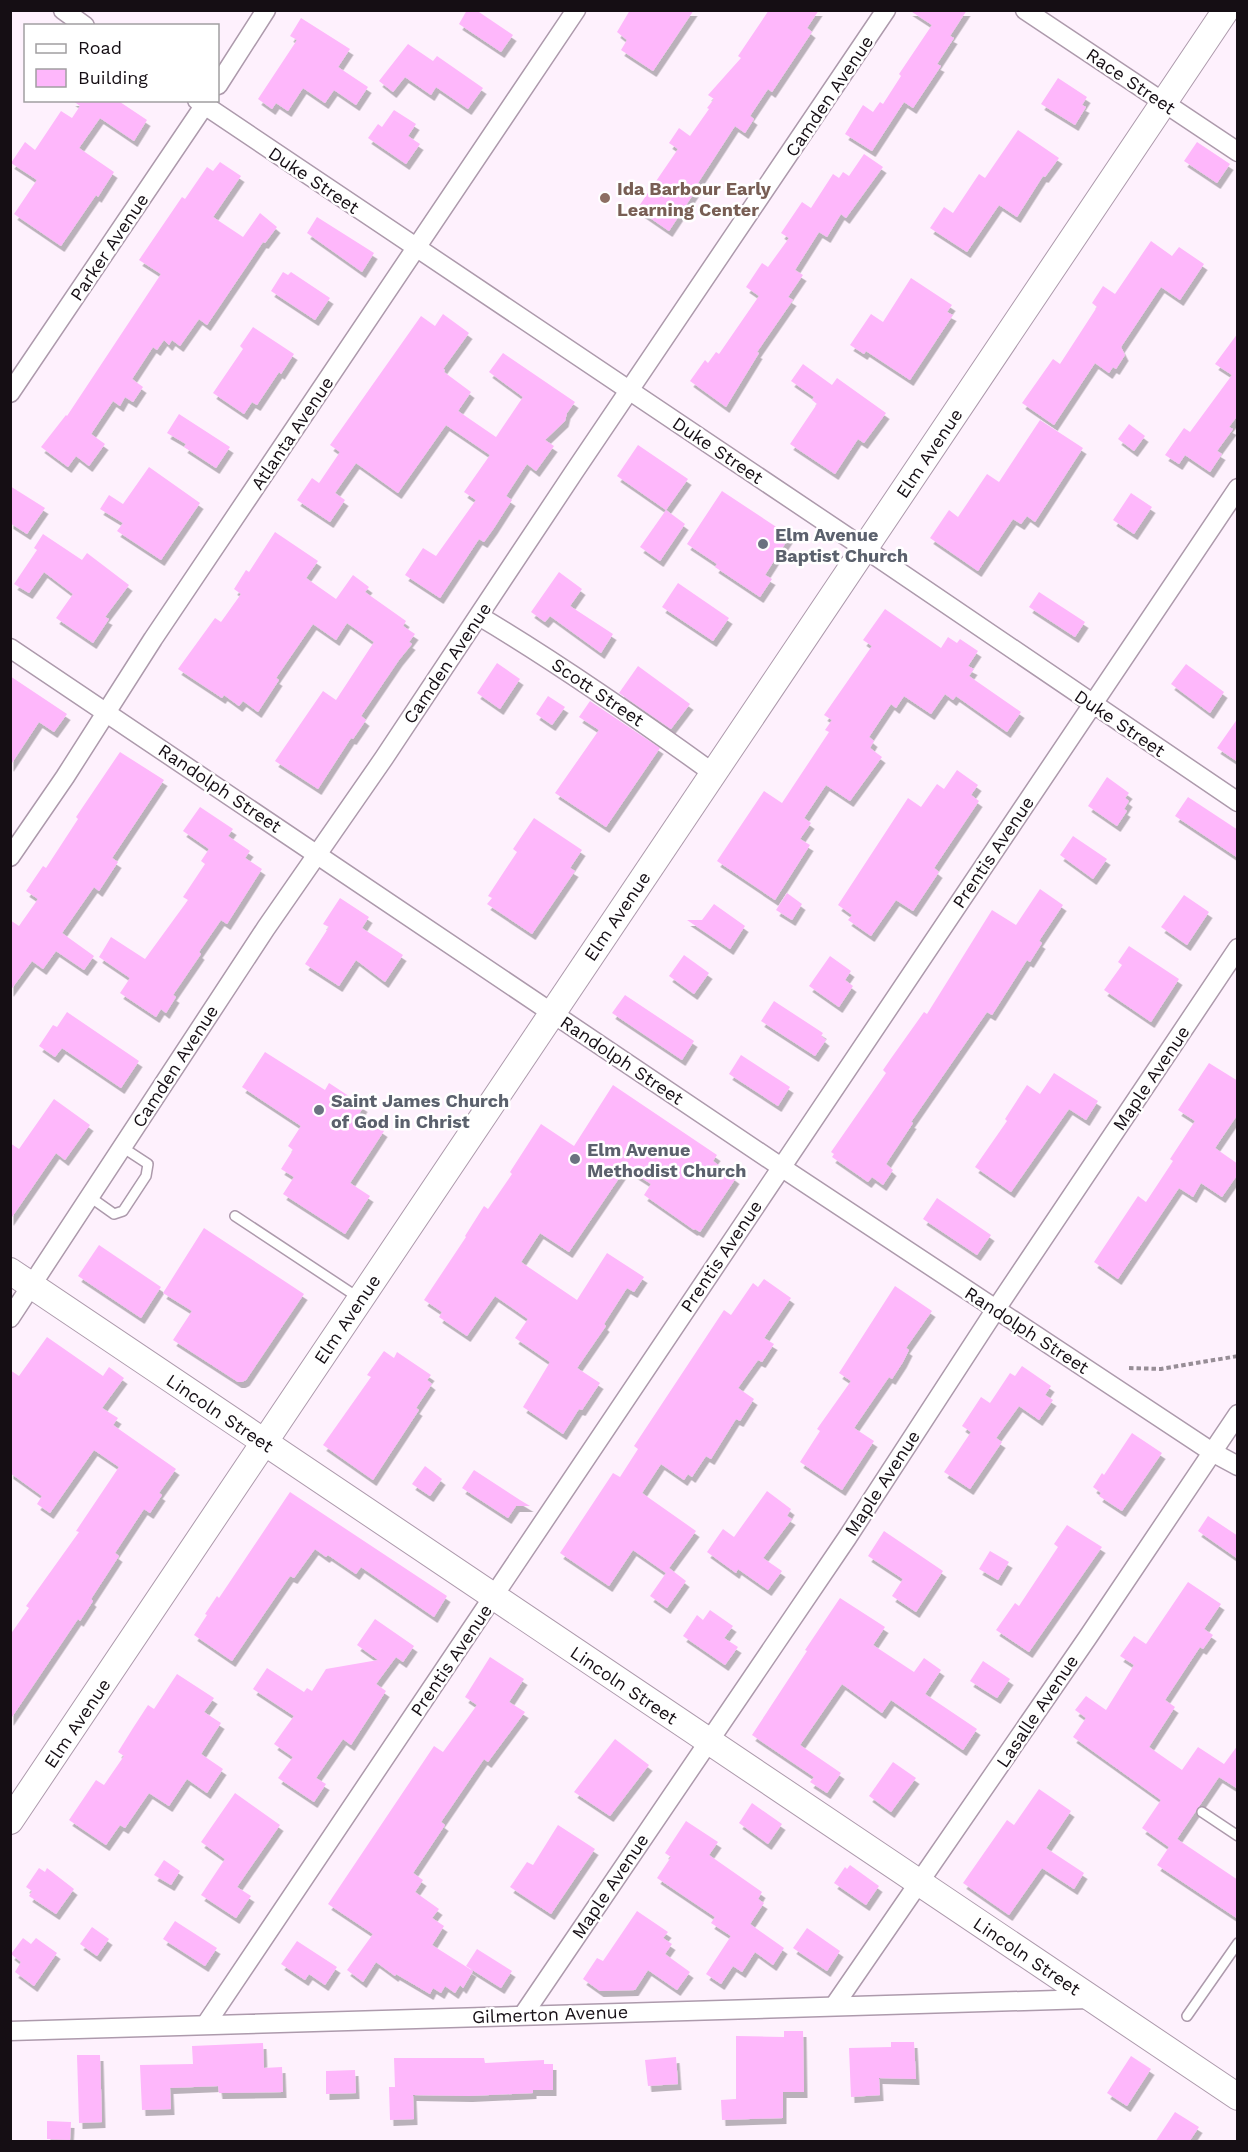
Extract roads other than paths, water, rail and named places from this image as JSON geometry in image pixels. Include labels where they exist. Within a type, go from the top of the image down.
[{"type":"main road","name":"Elm Avenue","points":[[10,1821],[1226,10]]},
{"type":"main road","name":"Lincoln Street","points":[[10,1271],[1089,1999],[1238,2097]]},
{"type":"street","points":[[63,10],[82,24]]},
{"type":"street","points":[[219,83],[266,10]]},
{"type":"street","name":"Atlanta Avenue","points":[[10,857],[153,639],[576,10]]},
{"type":"street","name":"Camden Avenue","points":[[10,1318],[266,928],[886,10]]},
{"type":"street","name":"Race Street","points":[[1025,10],[1238,152]]},
{"type":"street","name":"Duke Street","points":[[203,102],[1238,802]]},
{"type":"street","name":"Parker Avenue","points":[[10,393],[203,102]]},
{"type":"street","name":"Prentis Avenue","points":[[206,2024],[1238,488]]},
{"type":"street","name":"Scott Street","points":[[478,616],[626,710],[713,774]]},
{"type":"street","name":"Randolph Street","points":[[10,648],[781,1167],[1212,1452],[1238,1466]]},
{"type":"street","name":"Maple Avenue","points":[[523,2015],[847,1538],[996,1309],[1238,948]]},
{"type":"street","name":"Lasalle Avenue","points":[[834,2006],[1238,1414]]},
{"type":"street","name":"Gilmerton Avenue","points":[[10,2031],[1089,1999]]},
{"type":"lane","points":[[90,1197],[114,1214],[123,1211],[146,1176],[148,1164],[122,1147]]},
{"type":"lane","points":[[235,1216],[361,1299]]},
{"type":"lane","points":[[1202,1812],[1238,1836]]},
{"type":"lane","points":[[1187,2016],[1238,1943]]},
{"type":"place","name":"Ida Barbour Early Learning Center","points":[[605,198]]},
{"type":"place","name":"Elm Avenue Baptist Church","points":[[763,544]]},
{"type":"place","name":"Saint James Church of God in Christ","points":[[319,1110]]},
{"type":"place","name":"Elm Avenue Methodist Church","points":[[575,1159]]}]
